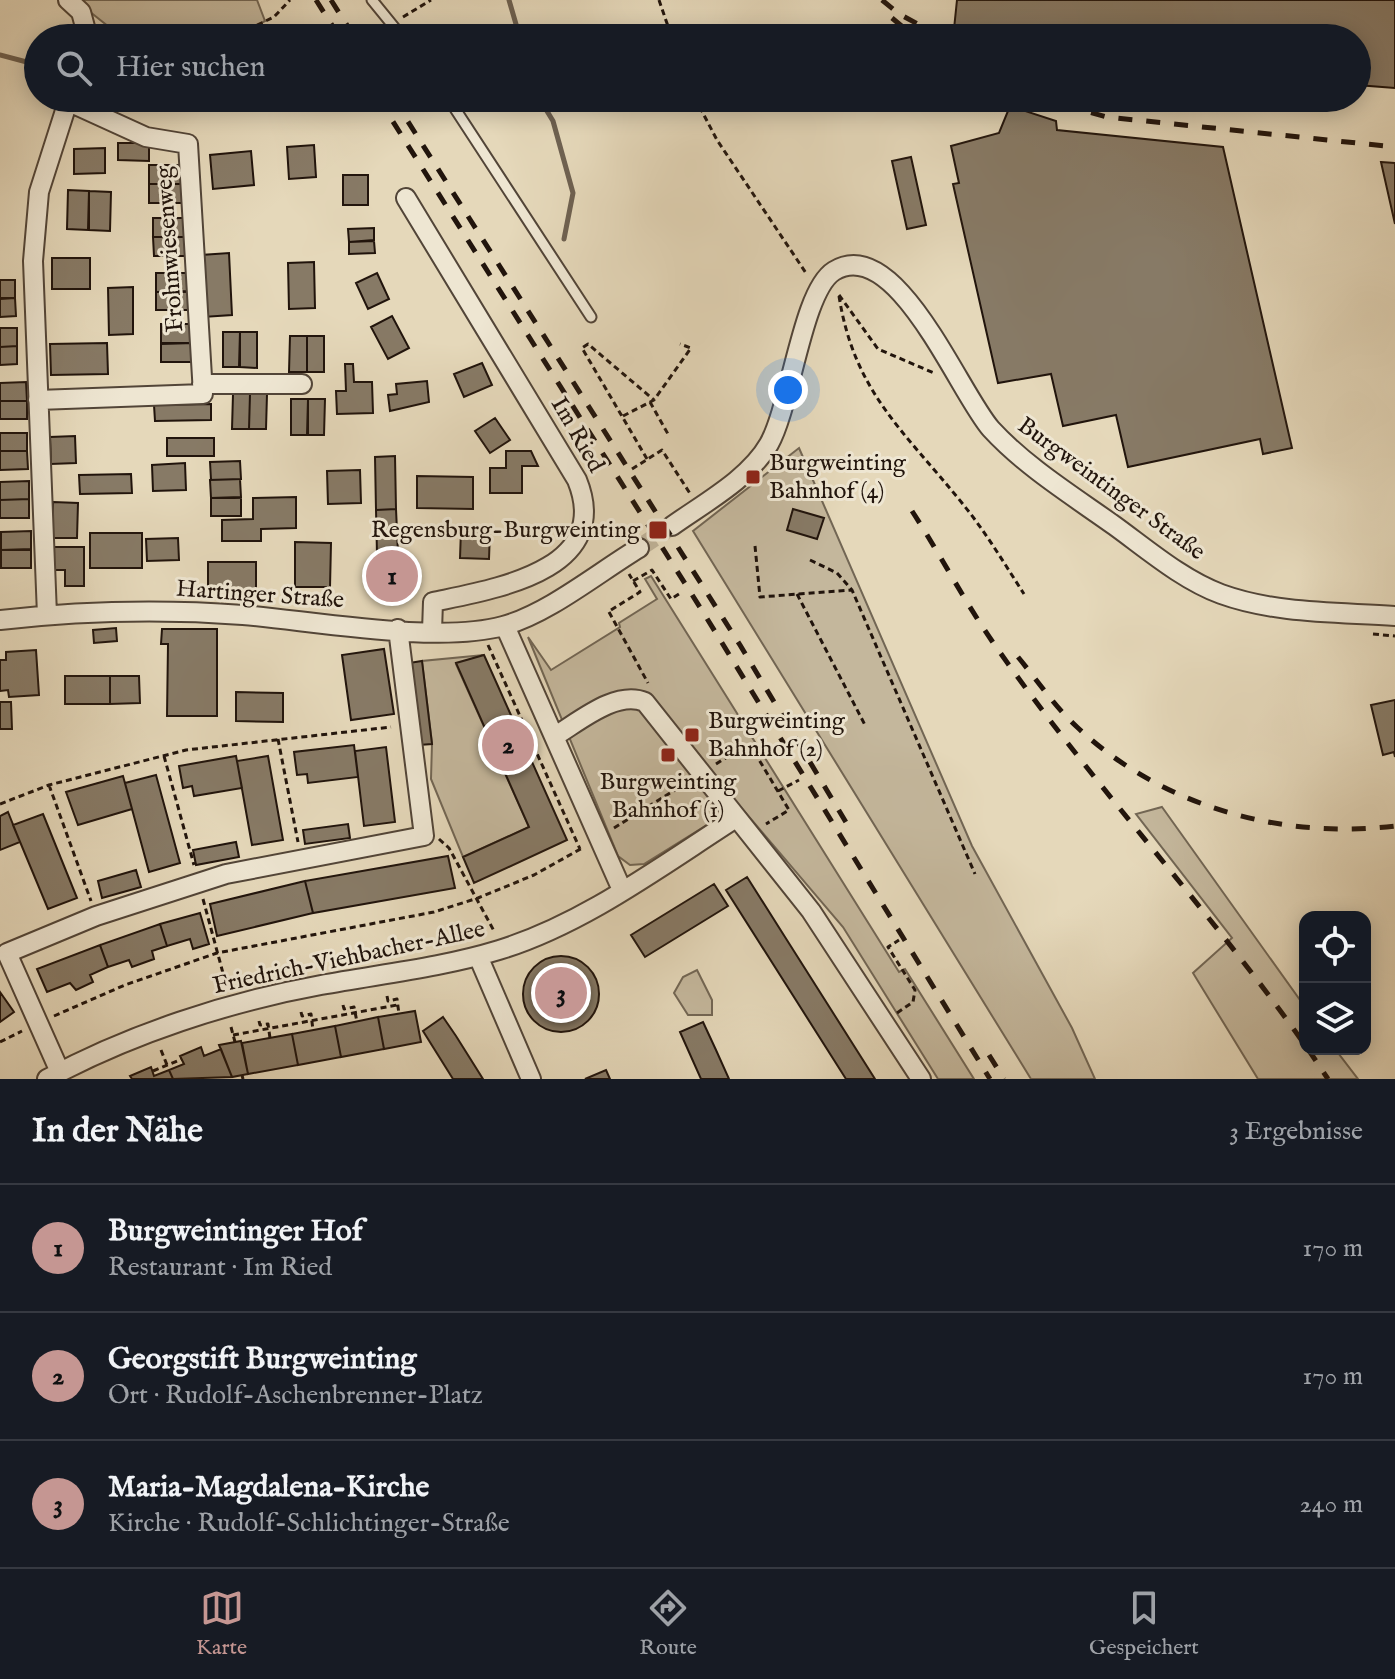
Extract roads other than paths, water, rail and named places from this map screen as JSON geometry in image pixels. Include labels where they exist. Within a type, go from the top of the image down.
[{"type":"street","points":[[68,0],[81,12],[84,24]]},
{"type":"street","points":[[47,615],[32,280],[39,192],[64,112]]},
{"type":"street","name":"Frohnwiesenweg","points":[[95,112],[146,137],[188,144],[202,384]]},
{"type":"street","name":"Im Ried","points":[[406,198],[577,480],[585,508],[577,538],[555,562],[519,582],[433,602],[432,631]]},
{"type":"street","name":"Burgweintinger Straße","points":[[672,526],[749,468],[768,447],[779,424],[809,312],[822,283],[854,264],[885,278],[901,290],[916,309],[977,412],[994,432],[1052,481],[1192,579],[1219,594],[1257,603],[1395,616]]},
{"type":"street","points":[[38,400],[203,394],[202,384],[302,384]]},
{"type":"street","name":"Hartinger Straße","points":[[0,620],[47,615],[209,614],[432,631],[505,626],[544,607],[639,548]]},
{"type":"street","points":[[505,626],[622,890]]},
{"type":"street","points":[[54,1075],[38,1022],[7,953],[96,916],[226,874],[424,836],[398,629]]},
{"type":"street","points":[[555,736],[618,700],[637,699],[653,709],[827,933],[921,1079]]},
{"type":"street","name":"Friedrich-Viehbacher-Allee","points":[[54,1075],[134,1040],[274,995],[502,949],[577,917],[736,818]]},
{"type":"street","points":[[478,956],[531,1079]]},
{"type":"lane","points":[[372,0],[392,24]]},
{"type":"lane","points":[[457,112],[591,317]]},
{"type":"waterway","points":[[509,0],[516,24]]},
{"type":"waterway","points":[[0,55],[24,61]]},
{"type":"waterway","points":[[548,112],[553,121],[573,193],[564,239]]},
{"type":"tunnel","points":[[639,548],[672,526]]},
{"type":"railway","points":[[316,0],[331,24]]},
{"type":"railway","points":[[331,0],[346,24]]},
{"type":"railway","points":[[882,0],[918,24]]},
{"type":"railway","points":[[892,18],[899,24]]},
{"type":"railway","points":[[387,112],[703,612],[990,1079]]},
{"type":"railway","points":[[402,112],[740,645],[853,834]]},
{"type":"railway","points":[[1089,112],[1107,117],[1395,147]]},
{"type":"railway","points":[[912,511],[981,625],[1029,693],[1299,1037]]},
{"type":"railway","points":[[1018,657],[1077,727],[1110,755],[1184,797],[1266,822],[1309,828],[1395,826]]},
{"type":"railway","points":[[989,1055],[1004,1079]]},
{"type":"railway","points":[[1312,1055],[1328,1079]]},
{"type":"place","name":"Burgweinting Bahnhof (4)","points":[[753,477]]},
{"type":"place","name":"Regensburg-Burgweinting","points":[[658,530]]},
{"type":"place","name":"Burgweintinger Hof","points":[[392,576]]},
{"type":"place","name":"Burgweinting Bahnhof (2)","points":[[692,735]]},
{"type":"place","name":"Georgstift Burgweinting","points":[[508,745]]},
{"type":"place","name":"Burgweinting Bahnhof (1)","points":[[668,755]]},
{"type":"place","name":"Maria-Magdalena-Kirche","points":[[561,993]]}]
